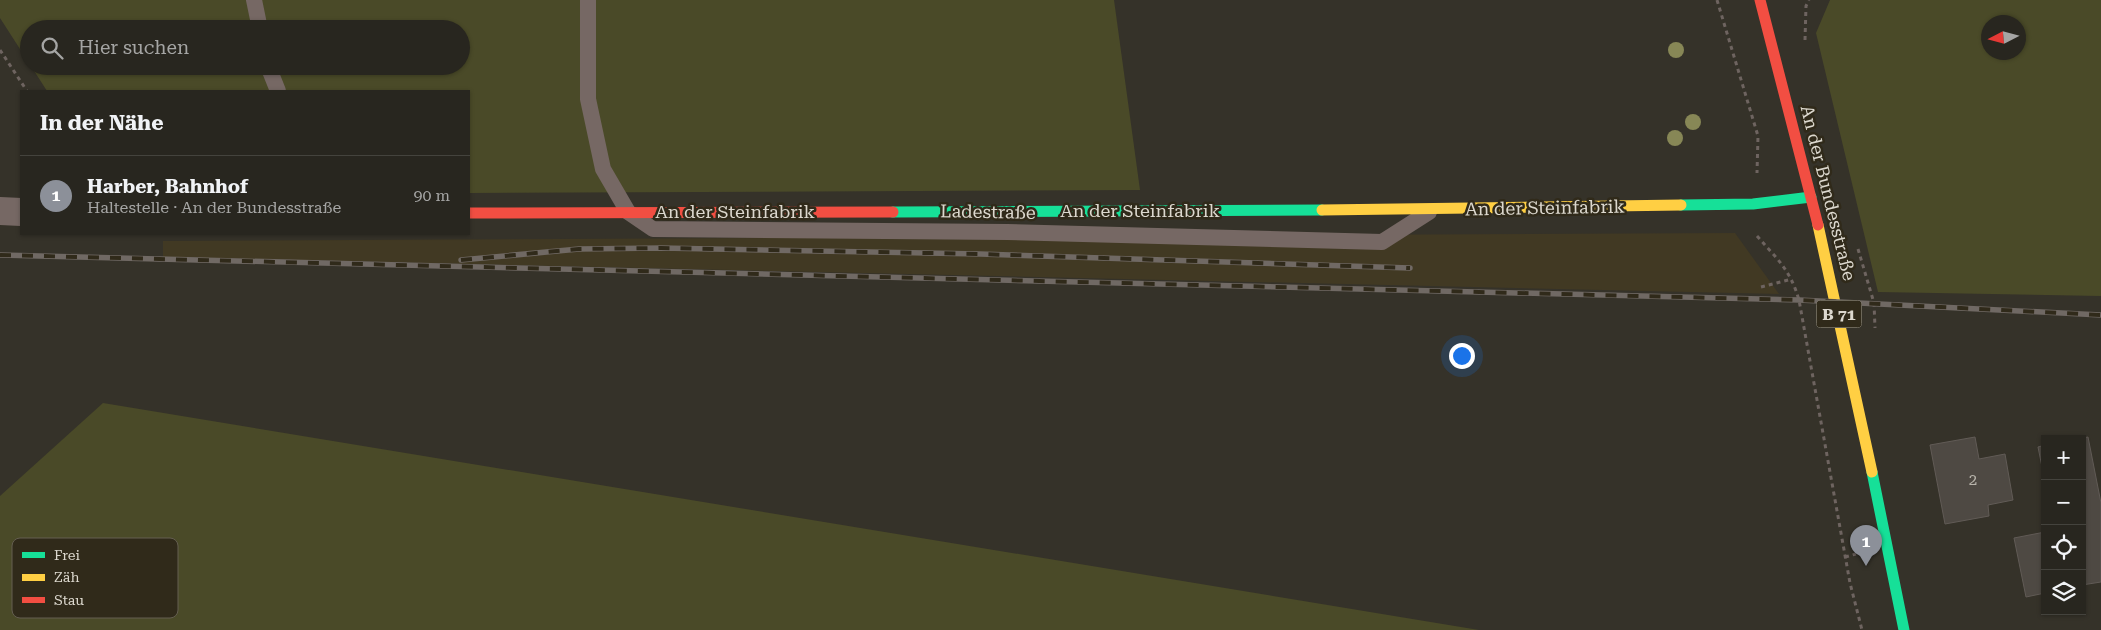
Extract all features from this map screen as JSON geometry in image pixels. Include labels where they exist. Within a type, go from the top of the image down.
[{"type":"street","name":"An der Bundesstraße","points":[[1760,0],[1775,52],[1836,302],[1904,630]]},
{"type":"street","name":"An der Steinfabrik","points":[[470,213],[1432,210],[1753,204],[1811,197]]},
{"type":"street","points":[[0,211],[20,212]]},
{"type":"lane","points":[[254,0],[258,20]]},
{"type":"lane","points":[[588,0],[588,99],[603,169],[628,212]]},
{"type":"lane","points":[[272,75],[278,90]]},
{"type":"lane","name":"Ladestraße","points":[[628,212],[653,229],[1007,232],[1382,242],[1432,210]]},
{"type":"path","points":[[1717,0],[1758,136],[1757,175]]},
{"type":"path","points":[[0,50],[26,90]]},
{"type":"path","points":[[1754,229],[1757,236],[1784,265],[1792,279],[1799,300],[1850,583],[1862,630]]},
{"type":"path","points":[[1761,287],[1792,279]]},
{"type":"shaded area","points":[[0,0],[1114,0],[1140,190],[470,193],[470,90],[46,90],[37,75],[470,75],[470,20],[20,20],[20,49],[0,18]]},
{"type":"shaded area","points":[[1830,0],[2101,0],[2101,296],[1878,292],[1816,33]]},
{"type":"shaded area","points":[[1735,233],[1779,294],[163,257],[163,241]]},
{"type":"shaded area","points":[[103,403],[1479,630],[0,630],[0,496]]},
{"type":"building","points":[[1975,437],[1979,459],[2005,454],[2013,500],[1988,505],[1989,516],[1945,524],[1930,445]]},
{"type":"building","points":[[2086,437],[2088,437],[2101,503],[2101,582],[2086,584],[2086,480]]},
{"type":"building","points":[[2041,446],[2041,462],[2038,447]]},
{"type":"building","points":[[2041,533],[2041,594],[2026,597],[2014,538]]},
{"type":"railway","points":[[461,260],[579,249],[661,248],[980,254],[1410,268]]},
{"type":"railway","points":[[0,255],[1799,300],[2101,315]]},
{"type":"traffic: fast","points":[[1681,205],[1753,204],[1811,197]]},
{"type":"traffic: fast","points":[[893,212],[1322,210]]},
{"type":"traffic: fast","points":[[1872,472],[1904,630]]},
{"type":"traffic: slow","points":[[1322,210],[1681,205]]},
{"type":"traffic: slow","points":[[1818,225],[1872,472]]},
{"type":"traffic: jam","points":[[1760,0],[1818,225]]},
{"type":"traffic: jam","points":[[470,213],[893,212]]},
{"type":"place","name":"Harber, Bahnhof","points":[[1866,566]]}]
